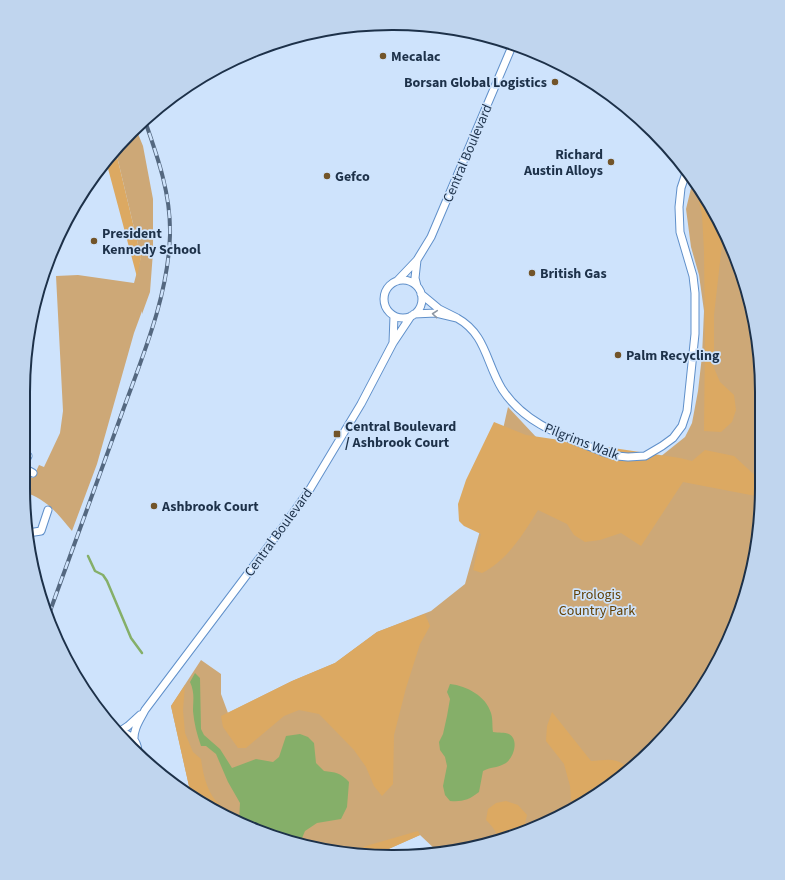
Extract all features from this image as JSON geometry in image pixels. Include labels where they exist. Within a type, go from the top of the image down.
[{"type":"street","name":"Central Boulevard","points":[[397,281],[417,260],[431,237],[511,50]]},
{"type":"street","name":"Pilgrims Walk","points":[[421,294],[439,309],[467,324],[476,333],[502,388],[520,411],[536,423],[617,456],[645,456],[673,438],[682,426],[687,411],[694,341],[695,293],[693,276],[680,232],[679,207],[681,188],[684,178]]},
{"type":"street","name":"Central Boulevard","points":[[417,260],[415,278],[417,286]]},
{"type":"street","points":[[397,281],[409,281],[417,286],[421,294],[421,304],[413,315],[401,318],[394,316],[387,310],[384,304],[384,295],[389,286],[397,281]]},
{"type":"street","name":"Pilgrims Walk","points":[[413,315],[436,313],[457,318]]},
{"type":"street","name":"Central Boulevard","points":[[134,741],[136,726],[145,710],[283,527],[310,488],[361,404],[393,343],[413,315]]},
{"type":"street","name":"Central Boulevard","points":[[393,343],[394,316]]},
{"type":"street","points":[[33,533],[41,531],[48,510]]},
{"type":"street","name":"Central Boulevard","points":[[123,730],[145,710]]},
{"type":"street","points":[[126,734],[134,741]]},
{"type":"green space","points":[[138,134],[143,146],[153,199],[153,252],[150,292],[142,314],[141,311],[134,333],[97,464],[72,531],[51,507],[45,502],[30,495],[30,477],[33,478],[39,465],[44,467],[60,433],[63,411],[56,276],[78,275],[134,283],[141,257],[117,157]]},
{"type":"green space","name":"Prologis Country Park","points":[[691,187],[718,232],[736,276],[743,299],[752,345],[754,369],[755,488],[752,535],[743,581],[736,604],[718,648],[706,669],[694,689],[665,727],[632,760],[613,775],[594,789],[553,813],[509,831],[486,838],[440,847],[433,848],[420,835],[387,850],[345,847],[299,838],[276,831],[232,813],[189,788],[171,706],[201,660],[221,674],[221,694],[228,713],[292,681],[335,663],[377,632],[431,611],[465,584],[481,527],[508,407],[537,438],[660,457],[685,437],[692,423],[698,391],[702,356],[704,311],[699,275],[691,247],[686,209]]},
{"type":"shaded area","points":[[117,157],[141,257],[137,277],[108,168]]},
{"type":"shaded area","points":[[698,198],[718,232],[723,244],[714,315],[714,368],[720,382],[734,395],[736,410],[732,422],[721,432],[704,431],[705,338],[702,215]]},
{"type":"shaded area","points":[[494,422],[526,435],[692,461],[705,450],[734,456],[755,475],[755,488],[755,496],[683,482],[641,546],[621,533],[600,540],[585,542],[574,535],[567,524],[538,510],[521,537],[507,554],[491,568],[482,573],[473,570],[481,534],[464,526],[459,521],[458,504],[466,480]]},
{"type":"shaded area","points":[[425,614],[430,626],[420,644],[406,688],[394,735],[393,784],[382,796],[374,786],[366,767],[354,750],[319,714],[299,710],[284,716],[246,748],[238,748],[223,727],[221,716],[292,681],[335,663],[377,632]]},
{"type":"shaded area","points":[[195,673],[200,678],[201,729],[204,735],[220,749],[232,768],[256,759],[273,762],[279,757],[286,736],[300,734],[308,737],[314,743],[316,763],[324,771],[338,774],[349,782],[347,807],[341,819],[317,823],[305,831],[302,839],[276,831],[239,816],[240,803],[228,782],[216,754],[206,746],[201,746],[198,738],[193,715],[193,693],[190,682]]},
{"type":"shaded area","points":[[450,684],[463,687],[480,697],[485,702],[491,713],[493,732],[509,734],[515,745],[514,750],[507,762],[483,771],[479,792],[469,799],[458,801],[450,801],[445,795],[443,786],[447,766],[445,757],[440,750],[439,742],[443,734],[447,716],[450,699],[447,692]]},
{"type":"shaded area","points":[[185,685],[183,710],[185,733],[193,752],[201,759],[204,777],[209,790],[220,805],[231,812],[189,788],[171,706]]},
{"type":"shaded area","points":[[552,712],[591,761],[612,760],[625,766],[594,789],[574,801],[571,801],[570,786],[564,764],[546,741],[547,726]]},
{"type":"shaded area","points":[[506,801],[518,805],[527,815],[525,825],[497,835],[486,820],[488,809],[496,803]]},
{"type":"shaded area","points":[[418,831],[420,835],[387,850],[361,848]]},
{"type":"waterway","points":[[88,556],[95,571],[103,575],[107,581],[131,638],[142,653]]},
{"type":"railway","points":[[51,609],[146,348],[165,281],[170,235],[170,220],[163,177],[147,126]]},
{"type":"place","name":"Mecalac","points":[[383,56]]},
{"type":"place","name":"Borsan Global Logistics","points":[[555,82]]},
{"type":"place","name":"Richard Austin Alloys","points":[[611,162]]},
{"type":"place","name":"Gefco","points":[[327,176]]},
{"type":"place","name":"President Kennedy School","points":[[94,241]]},
{"type":"place","name":"British Gas","points":[[532,273]]},
{"type":"place","name":"Palm Recycling","points":[[618,355]]},
{"type":"place","name":"Central Boulevard / Ashbrook Court","points":[[337,434]]},
{"type":"place","name":"Ashbrook Court","points":[[154,506]]}]
